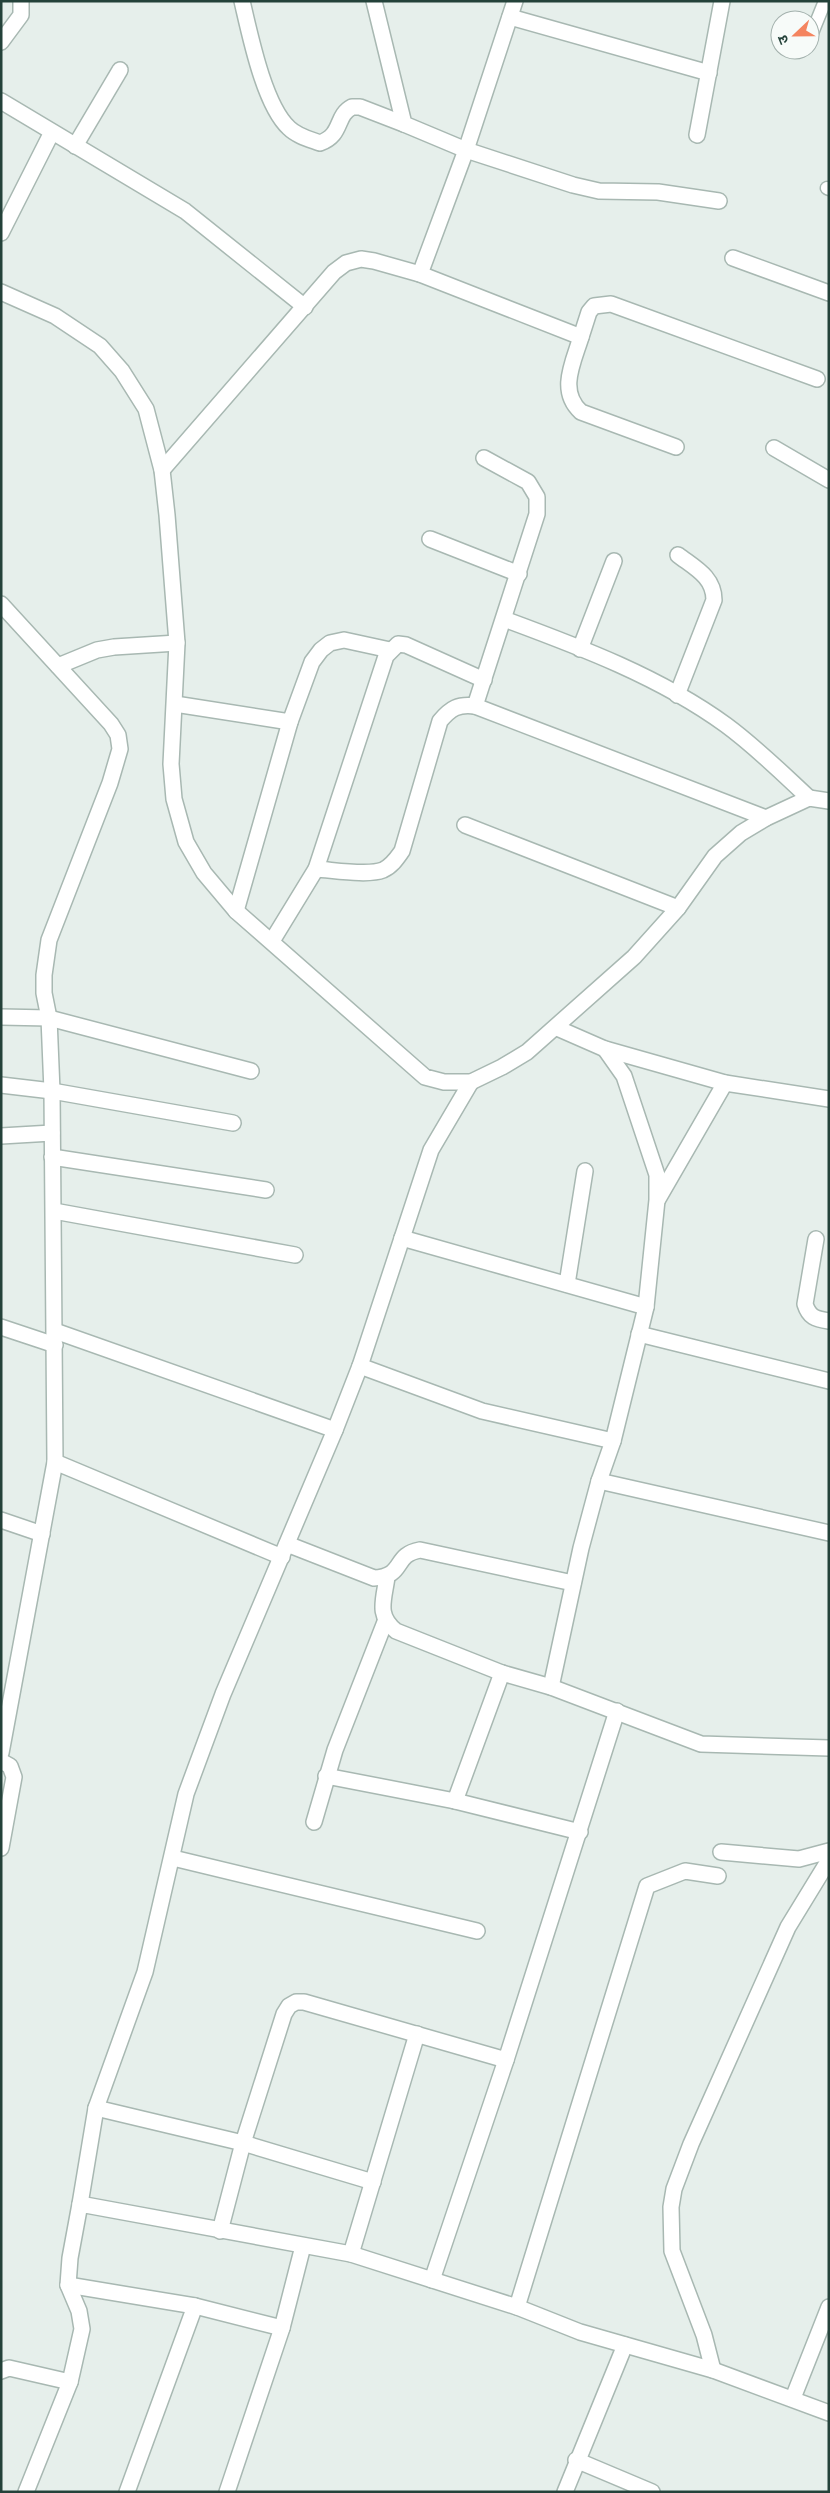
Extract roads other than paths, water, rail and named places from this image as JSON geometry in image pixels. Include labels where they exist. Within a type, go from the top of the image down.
[{"type":"street","points":[[1,42],[21,15],[21,1]]},
{"type":"street","points":[[242,1],[255,53],[276,111],[290,130],[320,143],[328,140],[337,131],[343,115],[352,107],[360,107],[466,150],[573,186],[600,191],[658,192],[719,201]]},
{"type":"street","points":[[374,1],[404,124]]},
{"type":"street","points":[[420,274],[466,150],[515,1]]},
{"type":"street","points":[[697,135],[722,1]]},
{"type":"street","points":[[510,17],[709,73]]},
{"type":"street","points":[[75,146],[120,70]]},
{"type":"street","points":[[1,101],[185,211],[305,307]]},
{"type":"street","points":[[1,233],[52,132]]},
{"type":"street","points":[[734,258],[829,293]]},
{"type":"street","points":[[162,470],[334,272],[346,263],[361,259],[374,260],[420,274],[580,337]]},
{"type":"street","points":[[1,292],[55,316],[100,346],[122,371],[146,409],[162,470],[177,643],[171,764],[174,799],[186,842],[204,873],[236,911],[425,1077],[444,1082],[470,1082],[502,1068],[527,1052],[557,1028],[634,957],[678,908],[715,856],[741,833],[766,818],[809,798],[829,800]]},
{"type":"street","points":[[676,447],[581,412],[572,404],[569,395],[569,380],[580,337],[589,312],[594,306],[611,304],[817,379]]},
{"type":"street","points":[[774,448],[829,480]]},
{"type":"street","points":[[475,706],[537,514],[537,496],[528,482],[484,458]]},
{"type":"street","points":[[430,539],[518,574]]},
{"type":"street","points":[[677,695],[714,600],[714,590],[708,578],[678,555]]},
{"type":"street","points":[[580,649],[614,561]]},
{"type":"street","points":[[1,604],[111,724],[118,735],[120,749],[110,783],[49,940],[44,975],[44,993],[49,1018],[52,1091],[55,1462],[1,1753]]},
{"type":"street","points":[[504,619],[630,670],[677,695],[727,725],[809,798]]},
{"type":"street","points":[[236,911],[290,722],[312,662],[321,650],[330,643],[344,640],[390,650]]},
{"type":"street","points":[[58,666],[97,650],[114,647],[177,643]]},
{"type":"street","points":[[272,941],[316,869],[386,656],[390,650],[398,644],[406,645],[484,680]]},
{"type":"street","points":[[175,704],[290,722]]},
{"type":"street","points":[[316,869],[373,872],[383,870],[392,864],[402,851],[440,721],[448,712],[460,704],[475,706],[766,818]]},
{"type":"street","points":[[465,825],[678,908]]},
{"type":"street","points":[[1,1017],[49,1018],[251,1071]]},
{"type":"street","points":[[557,1028],[605,1049],[725,1083],[829,1099]]},
{"type":"street","points":[[551,1687],[573,1584],[599,1481],[613,1442],[646,1307],[657,1200],[657,1175],[624,1076],[605,1049]]},
{"type":"street","points":[[26,2492],[70,2382],[82,2329],[79,2311],[68,2285],[70,2258],[96,2108],[145,1972],[173,1858],[186,1794],[223,1694],[336,1430],[360,1366],[431,1150],[470,1082]]},
{"type":"street","points":[[657,1200],[725,1083]]},
{"type":"street","points":[[1,1085],[52,1091],[233,1123]]},
{"type":"street","points":[[1,1136],[52,1133]]},
{"type":"street","points":[[52,1157],[266,1190]]},
{"type":"street","points":[[568,1284],[585,1171]]},
{"type":"street","points":[[54,1211],[294,1255]]},
{"type":"street","points":[[402,1238],[646,1307]]},
{"type":"street","points":[[816,1240],[805,1304],[808,1313],[815,1318],[829,1321]]},
{"type":"street","points":[[1,1327],[55,1338],[336,1430]]},
{"type":"street","points":[[639,1334],[829,1381]]},
{"type":"street","points":[[360,1366],[482,1411],[613,1442]]},
{"type":"street","points":[[55,1462],[285,1550],[374,1578],[387,1578],[410,1552],[420,1550],[573,1584]]},
{"type":"street","points":[[599,1481],[829,1533]]},
{"type":"street","points":[[1,1520],[42,1534]]},
{"type":"street","points":[[314,1822],[326,1776],[385,1622],[383,1610],[387,1578]]},
{"type":"street","points":[[385,1622],[396,1631],[502,1673],[551,1687],[701,1744],[829,1748]]},
{"type":"street","points":[[455,1801],[502,1673]]},
{"type":"street","points":[[432,2280],[580,1832],[616,1711]]},
{"type":"street","points":[[1,1761],[10,1766],[14,1777],[1,1848]]},
{"type":"street","points":[[326,1776],[455,1801],[580,1832]]},
{"type":"street","points":[[720,1852],[799,1859],[829,1851]]},
{"type":"street","points":[[173,1858],[477,1931]]},
{"type":"street","points":[[713,2370],[704,2335],[672,2251],[671,2207],[674,2189],[691,2144],[788,1928],[829,1860]]},
{"type":"street","points":[[517,2308],[647,1886],[685,1870],[718,1876]]},
{"type":"street","points":[[220,2230],[243,2143],[275,2038],[289,2006],[296,2002],[304,2002],[506,2060]]},
{"type":"street","points":[[352,2254],[417,2034]]},
{"type":"street","points":[[96,2108],[243,2143],[373,2182]]},
{"type":"street","points":[[80,2204],[352,2254],[517,2308],[580,2332],[713,2370],[793,2398],[829,2413]]},
{"type":"street","points":[[227,2492],[282,2328],[303,2246]]},
{"type":"street","points":[[68,2285],[195,2306],[282,2328]]},
{"type":"street","points":[[127,2492],[195,2306]]},
{"type":"street","points":[[793,2398],[829,2307]]},
{"type":"street","points":[[565,2492],[576,2460],[625,2345]]},
{"type":"street","points":[[1,2371],[10,2368],[70,2382]]},
{"type":"street","points":[[576,2460],[652,2492]]},
{"type":"lane","points":[[820,13],[825,1]]}]
